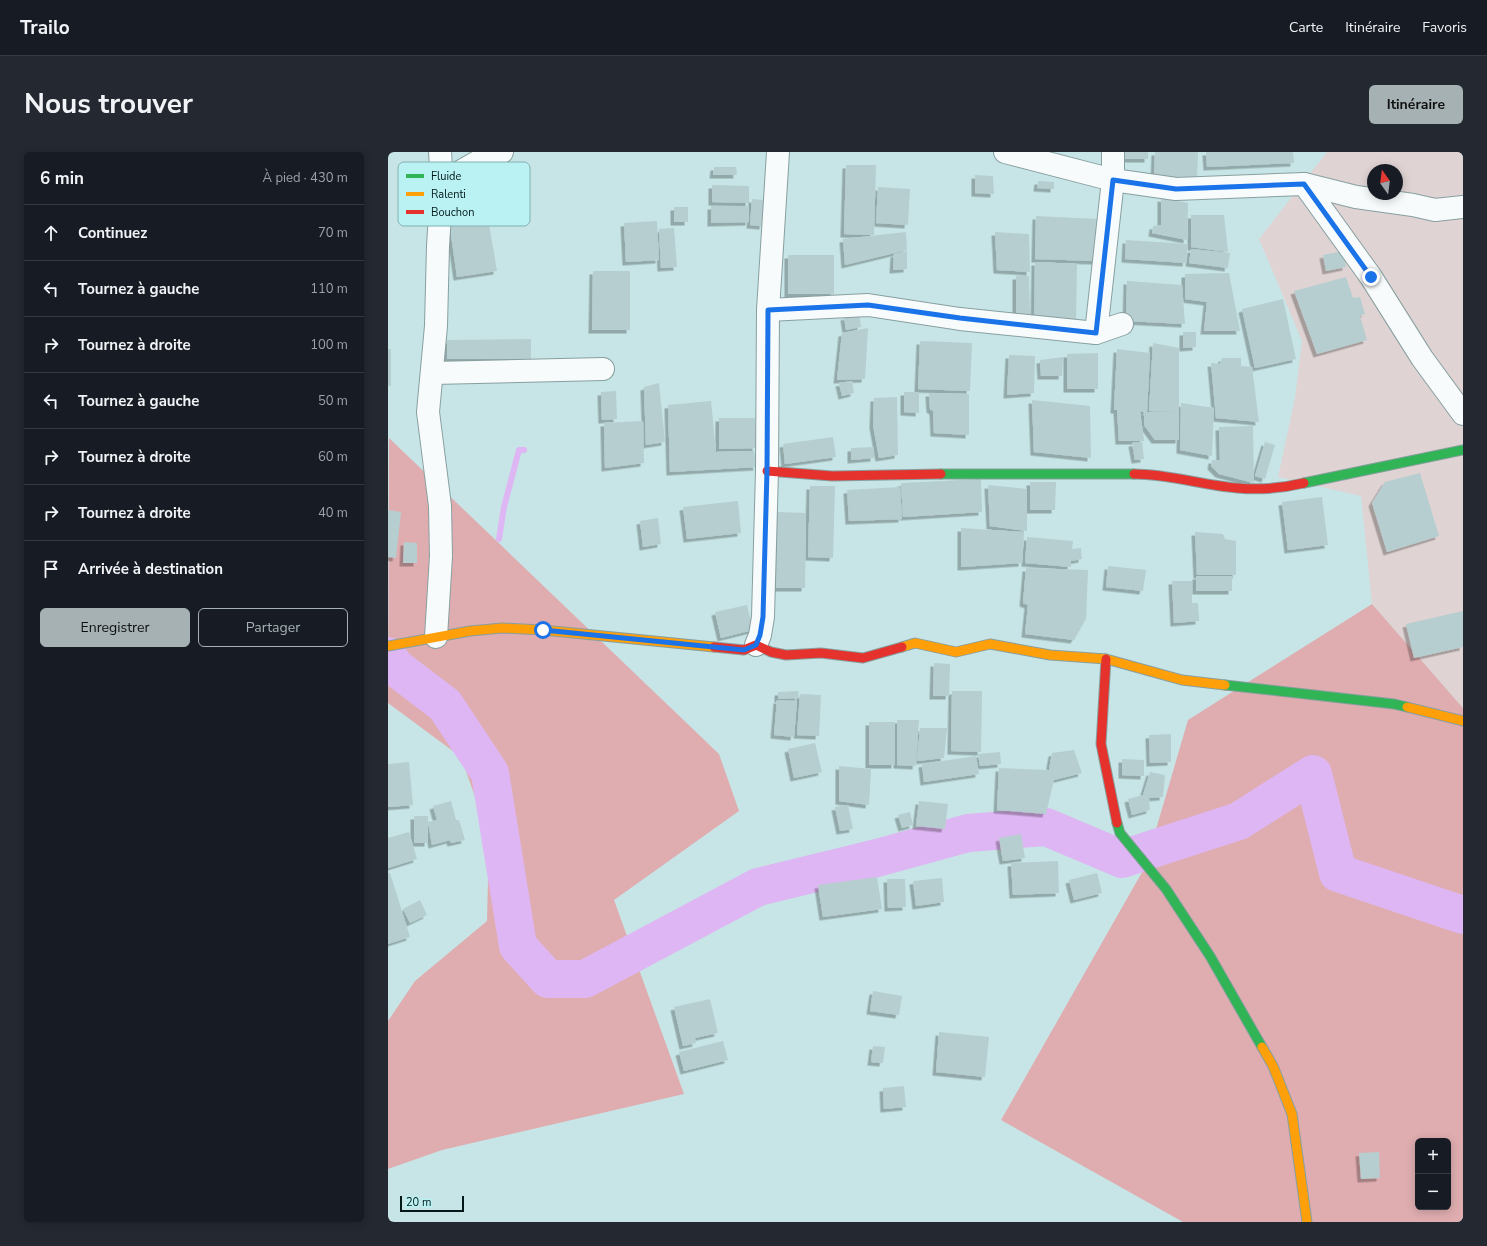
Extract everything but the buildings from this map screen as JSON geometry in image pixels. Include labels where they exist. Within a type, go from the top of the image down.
[{"type":"street","points":[[440,152],[441,162]]},
{"type":"street","points":[[477,162],[502,152]]},
{"type":"street","points":[[388,646],[470,631],[502,628],[543,630],[744,650],[756,645],[760,635],[763,617],[767,471],[768,310],[778,152]]},
{"type":"street","points":[[1005,152],[1113,180],[1176,189],[1304,184],[1356,197],[1413,205],[1435,210],[1463,207]]},
{"type":"street","points":[[1096,333],[1113,180],[1113,152]]},
{"type":"street","points":[[1304,184],[1371,277],[1422,358],[1463,414]]},
{"type":"street","points":[[436,637],[441,556],[440,506],[428,412],[433,373],[440,226]]},
{"type":"street","points":[[768,310],[868,305],[960,318],[1096,333],[1122,324]]},
{"type":"street","points":[[433,373],[603,370]]},
{"type":"street","points":[[767,471],[832,476],[925,474],[1156,474],[1237,488],[1291,486],[1463,450]]},
{"type":"street","points":[[756,645],[771,652],[786,656],[821,653],[863,658],[915,643],[956,652],[990,644],[1050,655],[1106,659],[1182,680],[1394,704],[1463,721]]},
{"type":"street","points":[[1106,659],[1101,744],[1110,798],[1120,833],[1166,889],[1210,956],[1273,1066],[1292,1114],[1307,1222]]},
{"type":"shaded area","points":[[1327,152],[1463,152],[1463,708],[1372,604],[1361,496],[1278,477],[1295,398],[1302,341],[1259,239]]},
{"type":"shaded area","points":[[389,438],[719,754],[739,811],[614,900],[684,1094],[442,1150],[388,1169],[388,1021],[415,981],[487,921],[489,836],[461,757],[388,703]]},
{"type":"shaded area","points":[[1372,604],[1463,708],[1463,1222],[1183,1222],[1001,1120],[1145,867],[1188,720]]},
{"type":"waterway","points":[[499,539],[504,507],[519,450],[524,450]]},
{"type":"waterway","points":[[388,656],[395,667],[445,705],[490,773],[518,946],[548,979],[585,979],[758,887],[877,858],[968,833],[1046,827],[1122,859],[1239,821],[1313,774],[1338,873],[1463,915]]},
{"type":"traffic: fast","points":[[1304,483],[1463,450]]},
{"type":"traffic: fast","points":[[941,474],[1134,474]]},
{"type":"traffic: fast","points":[[1225,685],[1394,704],[1407,707]]},
{"type":"traffic: fast","points":[[1117,823],[1120,833],[1166,889],[1210,956],[1262,1047]]},
{"type":"traffic: slow","points":[[388,646],[470,631],[502,628],[543,630],[714,647]]},
{"type":"traffic: slow","points":[[902,647],[915,643],[956,652],[990,644],[1050,655],[1106,659],[1182,680],[1225,685]]},
{"type":"traffic: slow","points":[[1407,707],[1463,721]]},
{"type":"traffic: slow","points":[[1262,1047],[1273,1066],[1292,1114],[1307,1222]]},
{"type":"traffic: jam","points":[[767,471],[832,476],[941,474]]},
{"type":"traffic: jam","points":[[1134,474],[1147,474],[1224,487],[1245,489],[1270,488],[1304,483]]},
{"type":"traffic: jam","points":[[714,647],[744,650],[756,645],[771,652],[786,655],[821,653],[863,658],[902,647]]},
{"type":"traffic: jam","points":[[1106,659],[1101,744],[1117,823]]},
{"type":"route","points":[[543,630],[619,639],[744,650],[756,645],[760,635],[763,617],[767,471],[768,310],[868,305],[960,318],[1096,333],[1113,180],[1176,189],[1304,184],[1371,277]]}]
